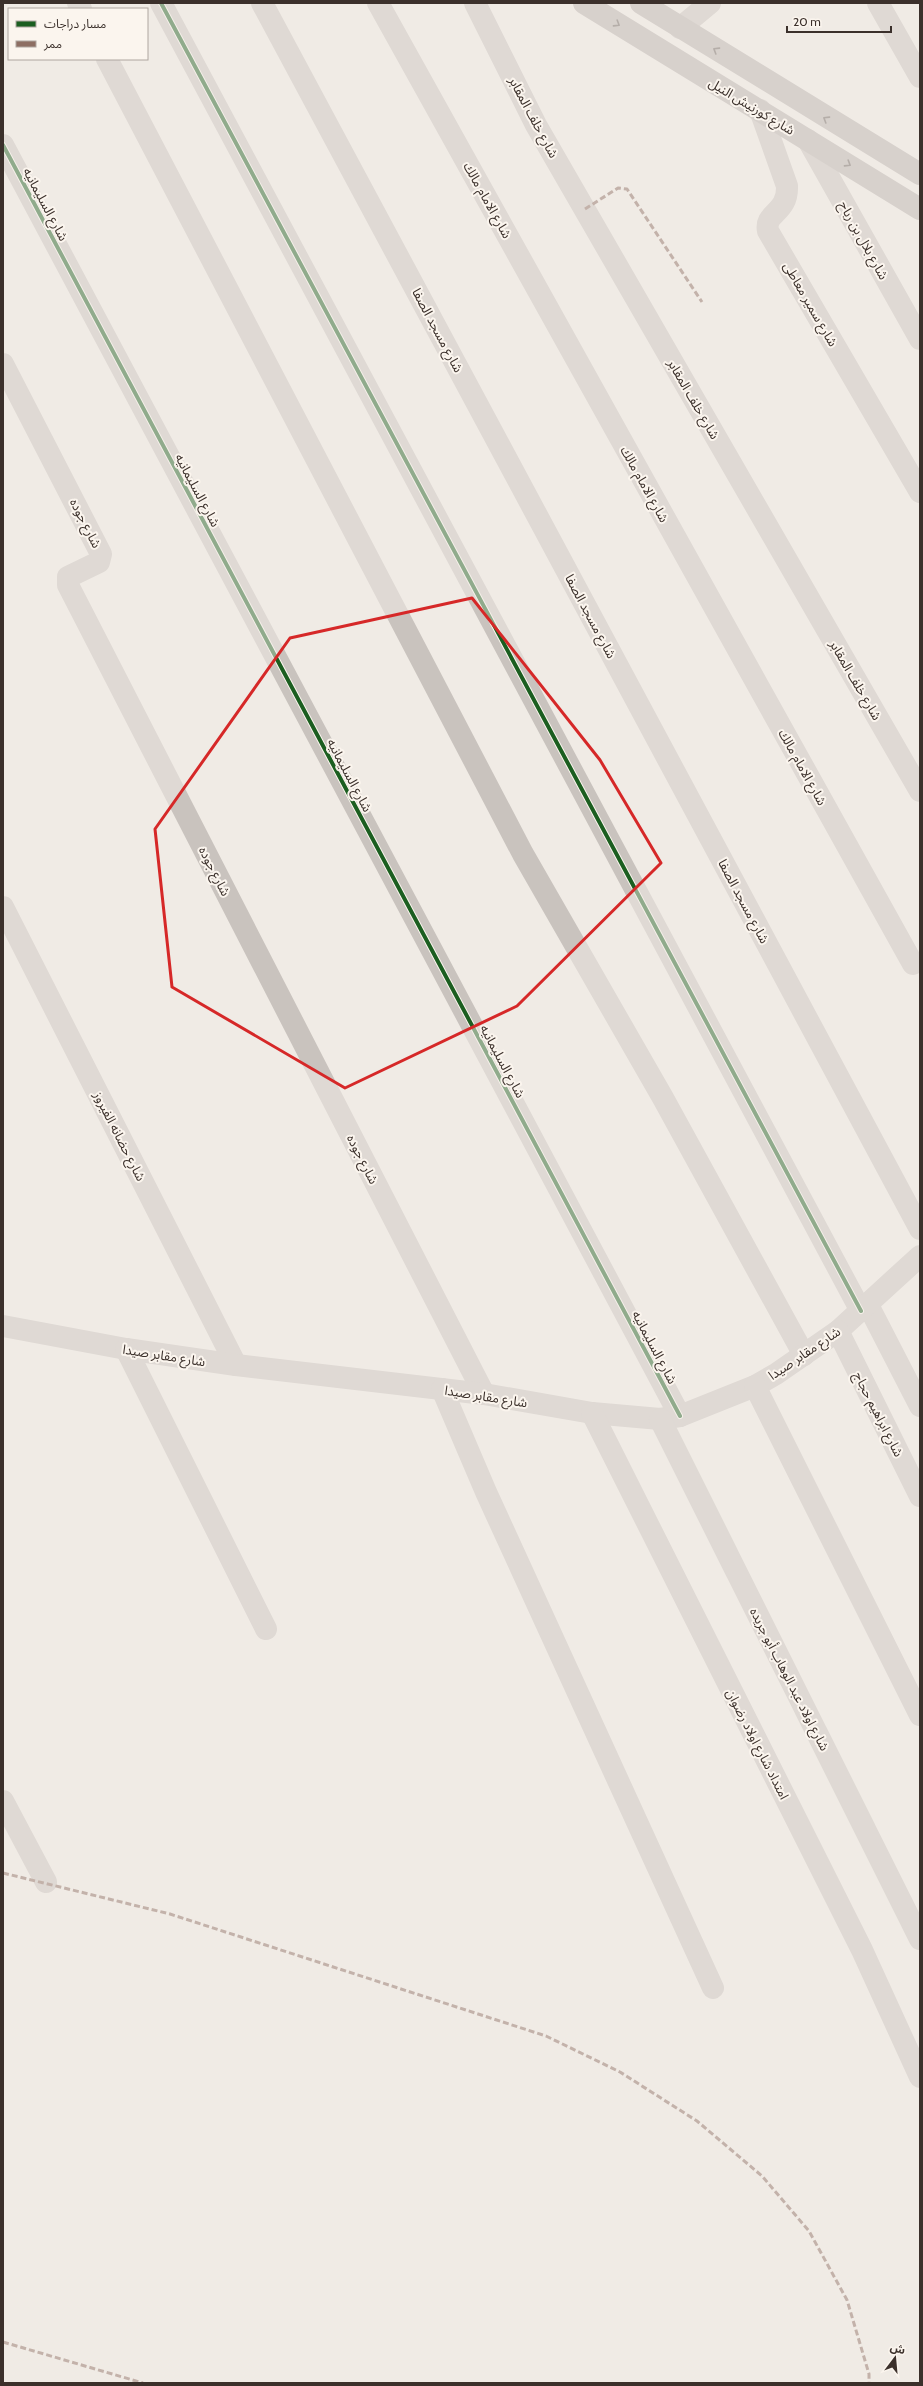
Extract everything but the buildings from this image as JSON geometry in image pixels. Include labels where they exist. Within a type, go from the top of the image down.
[{"type":"main road","name":"شارع كورنيش النيل","points":[[584,3],[920,208]]},
{"type":"main road","points":[[641,3],[920,174]]},
{"type":"street","points":[[161,3],[865,1308],[920,1406]]},
{"type":"street","name":"شارع مسجد الصفا","points":[[262,3],[920,1229]]},
{"type":"street","name":"شارع الامام مالك","points":[[378,3],[913,964]]},
{"type":"street","name":"شارع خلف المقابر","points":[[475,3],[536,125],[920,791]]},
{"type":"street","points":[[680,28],[710,3]]},
{"type":"street","points":[[878,3],[920,77]]},
{"type":"street","points":[[108,60],[523,854],[663,1098],[804,1355]]},
{"type":"street","name":"شارع سمير معاطى","points":[[760,110],[787,186],[788,196],[784,206],[770,218],[767,224],[768,231],[920,492]]},
{"type":"street","name":"شارع بلال بن رباح","points":[[808,140],[920,339]]},
{"type":"street","name":"شارع السليمانيه","points":[[3,145],[670,1417]]},
{"type":"street","name":"شارع جوده","points":[[3,364],[102,554],[99,562],[68,577],[68,585],[484,1394]]},
{"type":"street","name":"شارع حضانه الفيروز","points":[[3,907],[236,1366]]},
{"type":"street","name":"شارع مقابر صيدا","points":[[3,1326],[126,1349],[236,1366],[484,1394],[592,1413],[670,1417],[754,1386],[804,1355],[838,1331],[865,1308],[920,1256]]},
{"type":"street","name":"شارع ابراهيم حجاج","points":[[838,1331],[920,1496]]},
{"type":"street","points":[[126,1349],[266,1629]]},
{"type":"street","points":[[754,1386],[920,1715]]},
{"type":"street","points":[[442,1389],[486,1492],[713,1988]]},
{"type":"street","name":"امتداد شارع اولاد رضوان","points":[[592,1413],[862,1950],[920,2077]]},
{"type":"street","name":"شارع اولاد عبد الوهاب أبو جريده","points":[[670,1417],[920,1939]]},
{"type":"street","points":[[3,1801],[46,1882]]},
{"type":"highlighted area","points":[[472,598],[600,760],[661,863],[517,1006],[345,1088],[172,987],[155,829],[290,638]]},
{"type":"marked path","points":[[585,209],[618,188],[627,189],[702,302]]},
{"type":"marked path","points":[[3,1873],[170,1914],[546,2036],[620,2072],[697,2121],[762,2176],[809,2231],[847,2300],[869,2374],[869,2383]]},
{"type":"marked path","points":[[3,2342],[143,2383]]},
{"type":"cycle path","points":[[161,3],[861,1311]]},
{"type":"cycle path","points":[[3,145],[680,1416]]}]
